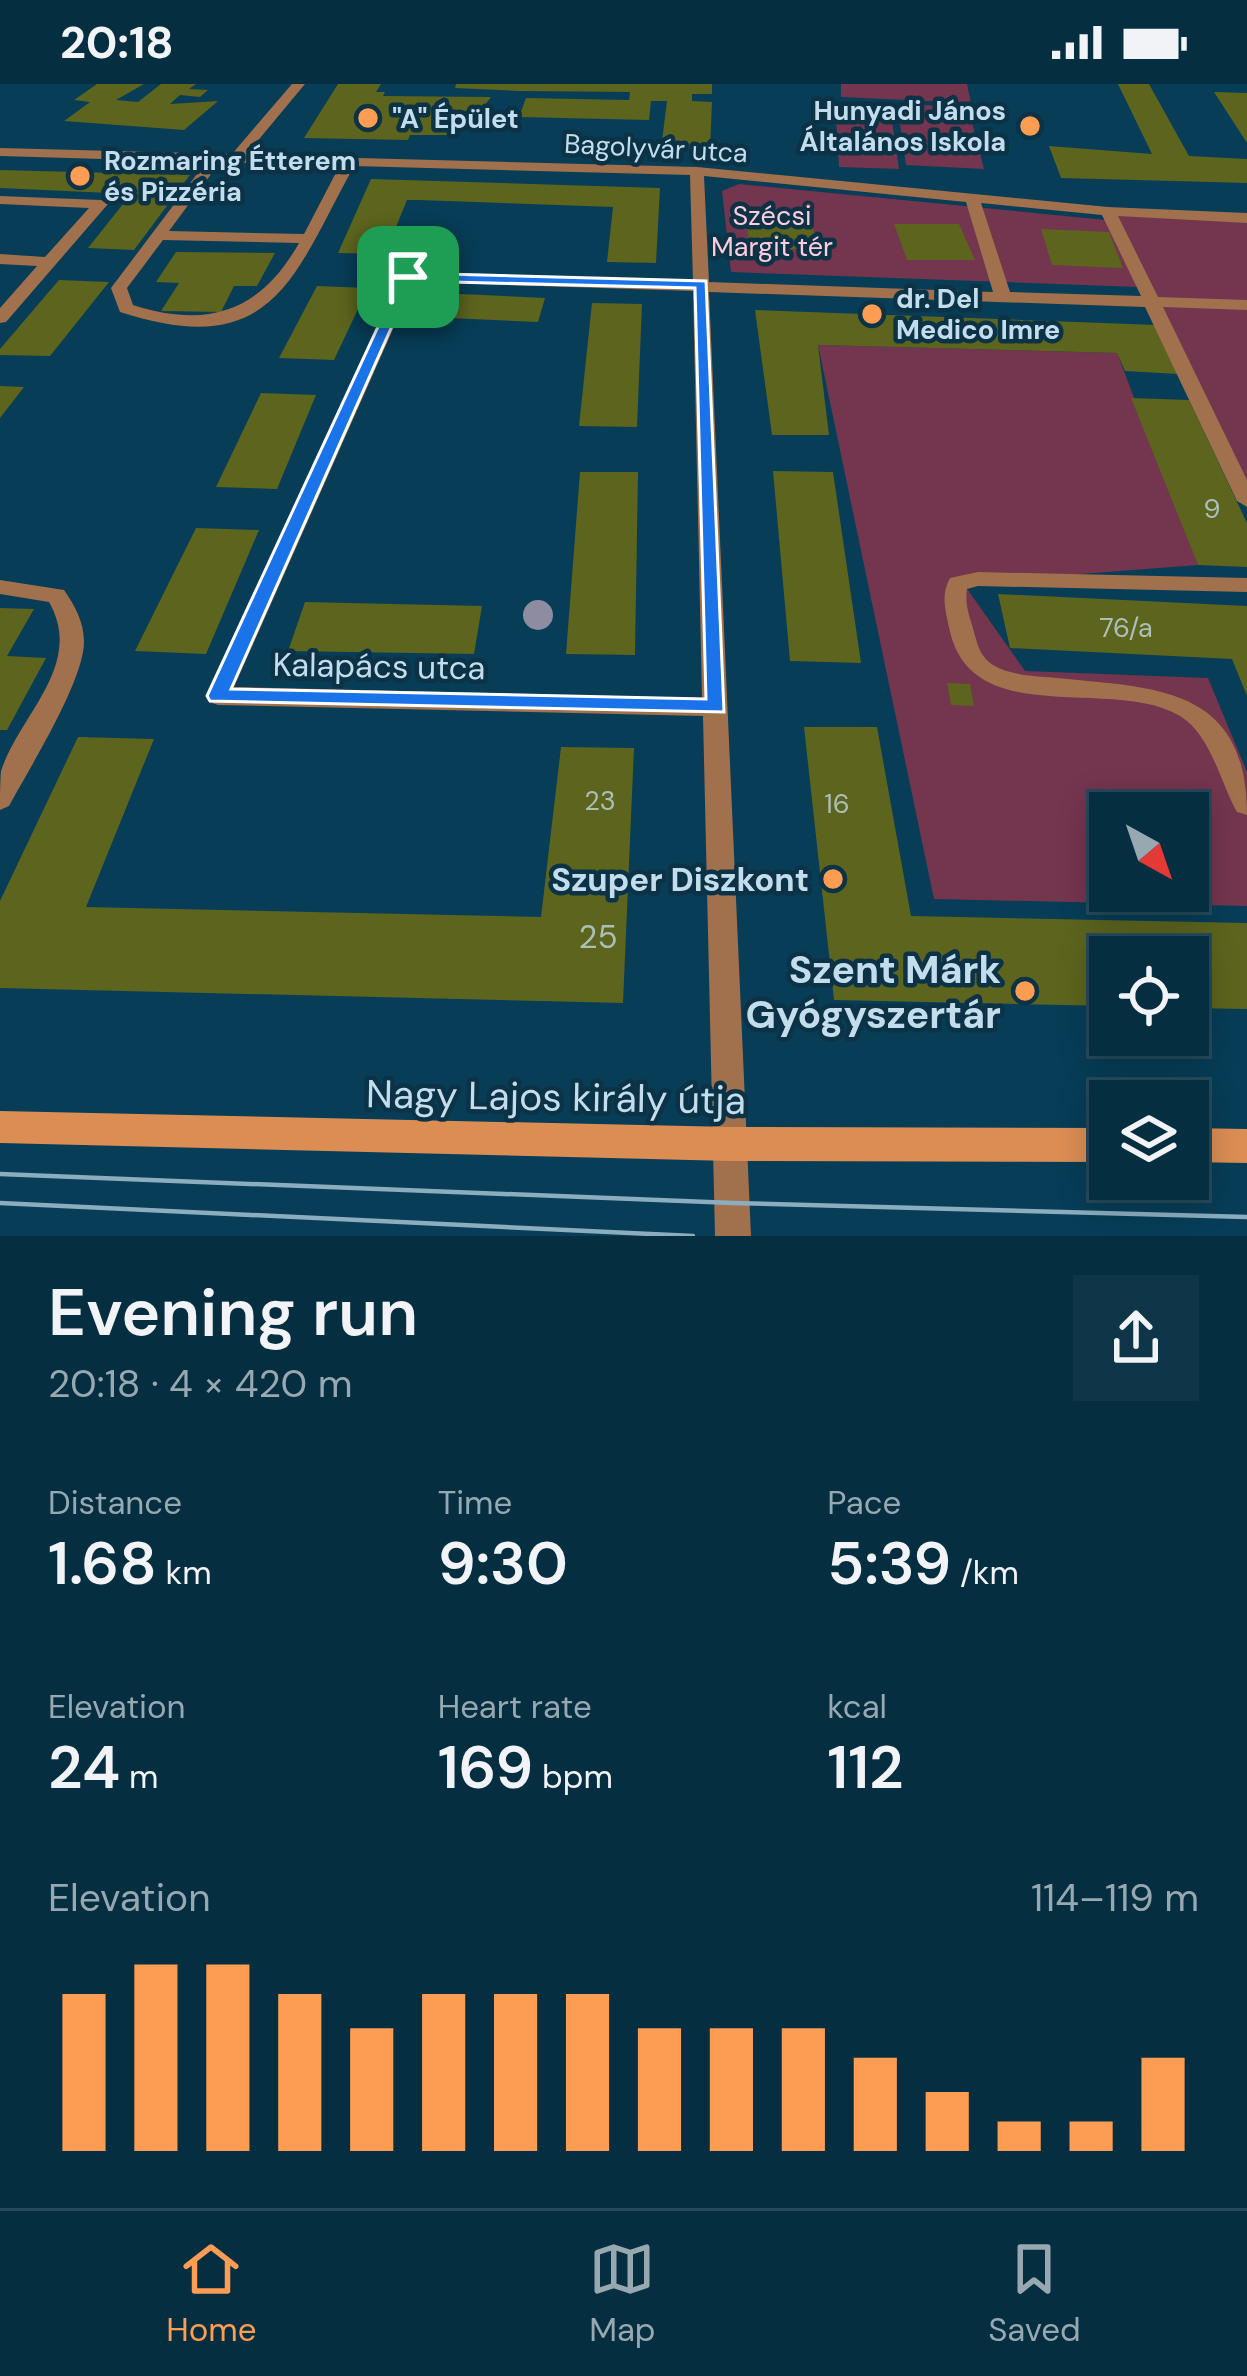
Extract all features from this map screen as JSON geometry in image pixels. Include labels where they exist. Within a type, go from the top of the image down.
[{"type":"main road","name":"Nagy Lajos király útja","points":[[0,1127],[731,1144],[1089,1145]]},
{"type":"main road","points":[[1209,1145],[1247,1145]]},
{"type":"street","points":[[237,157],[299,84]]},
{"type":"street","name":"Bagolyvár utca","points":[[0,152],[697,171],[1108,211],[1247,218]]},
{"type":"street","points":[[217,156],[119,288],[126,308],[155,320],[217,320],[258,304],[282,283],[350,160]]},
{"type":"street","points":[[697,171],[734,1236]]},
{"type":"street","points":[[972,198],[1003,296]]},
{"type":"street","points":[[0,200],[100,204],[0,318]]},
{"type":"street","points":[[1108,211],[1247,501]]},
{"type":"street","points":[[159,236],[305,239]]},
{"type":"street","points":[[0,260],[49,262]]},
{"type":"street","name":"Kalapács utca","points":[[701,284],[408,277],[218,696],[716,707]]},
{"type":"street","points":[[701,284],[1247,305]]},
{"type":"street","points":[[1247,585],[978,579],[958,583],[952,596],[969,656],[986,673],[1011,682],[1103,687],[1171,701],[1189,710],[1206,724],[1247,804]]},
{"type":"street","points":[[0,586],[56,595],[70,615],[75,643],[69,666],[11,757],[0,799]]},
{"type":"green space","points":[[841,84],[967,84],[971,103],[841,97]]},
{"type":"green space","points":[[897,104],[968,107],[984,169],[906,165]]},
{"type":"green space","points":[[836,119],[892,121],[899,169],[839,167]]},
{"type":"green space","name":"Szécsi Margit tér","points":[[739,184],[1106,220],[1137,287],[731,272],[722,191]]},
{"type":"green space","points":[[1108,211],[1247,218],[1247,496]]},
{"type":"green space","points":[[818,345],[1117,353],[1198,565],[963,583],[1025,671],[1208,678],[1247,772],[1247,906],[1209,905],[1209,792],[1089,792],[1089,902],[934,899]]},
{"type":"building","points":[[97,84],[144,84],[116,100],[138,102],[161,84],[196,84],[189,89],[208,90],[200,97],[180,95],[170,104],[218,101],[184,130],[64,121],[90,102],[74,100]]},
{"type":"building","name":"\"A\" Épület","points":[[338,84],[381,84],[376,92],[385,92],[383,96],[491,97],[478,114],[457,117],[449,135],[410,135],[408,140],[304,138]]},
{"type":"building","points":[[456,84],[712,84],[712,94],[692,94],[692,101],[712,102],[710,149],[661,149],[667,101],[651,101],[649,120],[519,117],[526,98],[629,100],[630,92],[455,88]]},
{"type":"building","points":[[1118,84],[1149,84],[1189,156],[1247,159],[1247,183],[1061,178],[1049,146],[1152,154]]},
{"type":"building","points":[[1214,92],[1247,93],[1247,143]]},
{"type":"building","points":[[0,170],[190,175],[134,250],[88,248],[131,194],[0,188]]},
{"type":"building","points":[[371,179],[660,188],[656,263],[607,262],[613,207],[418,200],[407,200],[385,254],[338,253]]},
{"type":"building","points":[[745,214],[809,214],[818,249],[750,249]]},
{"type":"building","points":[[894,224],[959,224],[975,260],[907,260]]},
{"type":"building","points":[[1041,229],[1109,232],[1123,268],[1052,265]]},
{"type":"building","points":[[176,252],[275,253],[257,286],[234,286],[221,312],[161,311],[179,283],[156,282]]},
{"type":"building","points":[[59,280],[109,282],[50,356],[0,355],[0,349]]},
{"type":"building","points":[[317,286],[368,288],[334,360],[279,358]]},
{"type":"building","points":[[417,292],[545,298],[538,322],[406,316]]},
{"type":"building","points":[[592,303],[642,304],[637,427],[579,426]]},
{"type":"building","points":[[755,310],[1157,325],[1178,374],[1125,371],[1117,353],[818,345],[829,435],[772,435]]},
{"type":"building","points":[[0,386],[24,387],[0,418]]},
{"type":"building","points":[[261,393],[316,395],[277,489],[216,487]]},
{"type":"building","points":[[1131,398],[1189,400],[1247,523],[1247,567],[1198,565]]},
{"type":"building","points":[[773,471],[833,472],[861,663],[790,661]]},
{"type":"building","points":[[580,472],[638,472],[635,655],[566,654]]},
{"type":"building","points":[[196,528],[259,530],[206,654],[135,651]]},
{"type":"building","points":[[998,594],[1247,606],[1247,696],[1232,659],[1010,648]]},
{"type":"building","points":[[305,602],[482,606],[474,654],[288,651]]},
{"type":"building","points":[[0,608],[34,609],[7,656],[46,658],[7,730],[0,730]]},
{"type":"building","points":[[947,683],[970,684],[974,706],[951,705]]},
{"type":"building","points":[[804,727],[877,727],[911,916],[1247,923],[1247,1009],[1209,1008],[1209,936],[1089,936],[1089,1006],[834,1000]]},
{"type":"building","points":[[78,737],[154,739],[86,907],[541,917],[561,747],[634,748],[623,1003],[0,988],[0,901]]},
{"type":"tram line","points":[[0,1174],[733,1203],[1247,1217]]},
{"type":"tram line","points":[[0,1203],[693,1236]]},
{"type":"place","name":"\"A\" Épület","points":[[368,118]]},
{"type":"place","name":"Hunyadi János Általános Iskola","points":[[1030,126]]},
{"type":"place","name":"Rozmaring Étterem és Pizzéria","points":[[80,176]]},
{"type":"place","name":"dr. Del Medico Imre","points":[[872,314]]},
{"type":"place","name":"Szuper Diszkont","points":[[833,879]]},
{"type":"place","name":"Szent Márk Gyógyszertár","points":[[1025,991]]},
{"type":"route","points":[[408,277],[701,284],[716,707],[218,696],[408,277]]}]
